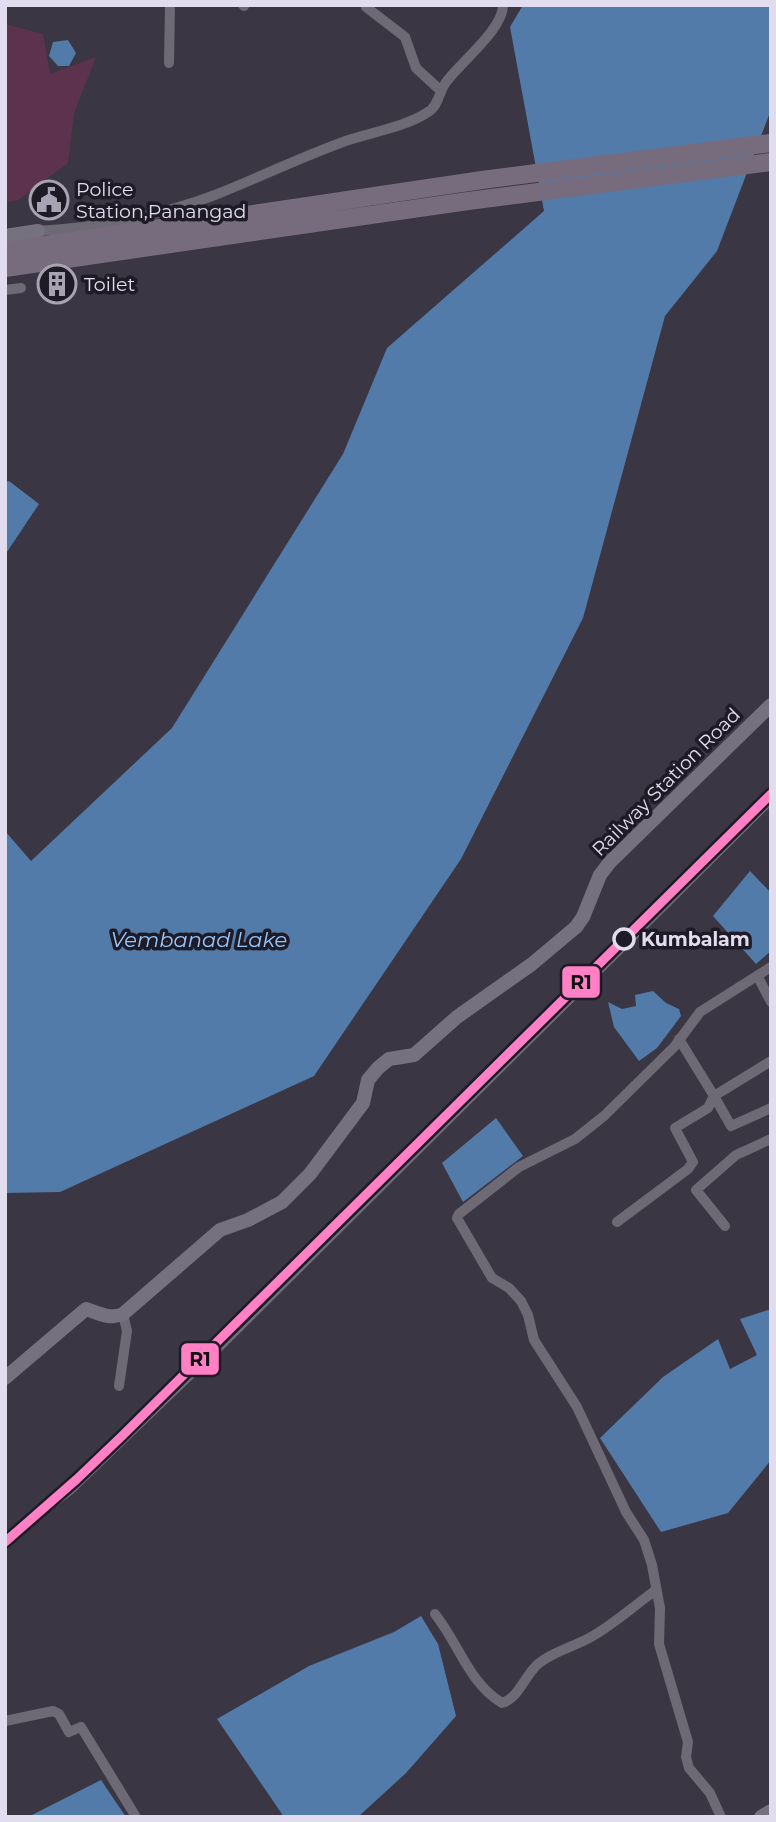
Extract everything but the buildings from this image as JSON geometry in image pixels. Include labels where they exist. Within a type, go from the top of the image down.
[{"type":"highway","points":[[5,251],[482,180],[771,142]]},
{"type":"highway","points":[[5,268],[468,201],[771,162]]},
{"type":"street","points":[[169,63],[170,5]]},
{"type":"street","points":[[5,236],[70,230],[149,214],[214,195],[343,142],[391,128],[429,112],[436,105],[440,90],[491,31],[503,12],[503,5]]},
{"type":"street","points":[[366,7],[405,37],[416,68],[440,90]]},
{"type":"street","points":[[5,290],[21,288]]},
{"type":"street","name":"Railway Station Road","points":[[124,1314],[220,1230],[248,1220],[282,1202],[310,1174],[363,1103],[368,1080],[388,1059],[414,1055],[457,1017],[532,964],[576,927],[583,917],[596,884],[610,862],[771,705]]},
{"type":"street","points":[[721,1817],[709,1793],[689,1768],[686,1757],[688,1742],[659,1644],[660,1608],[644,1540],[626,1512],[576,1406],[534,1339],[521,1301],[509,1288],[492,1278],[457,1218],[459,1213],[519,1167],[575,1139],[604,1116],[679,1039],[700,1012],[771,967]]},
{"type":"street","points":[[758,977],[771,1002]]},
{"type":"street","points":[[679,1039],[731,1126],[771,1108]]},
{"type":"street","points":[[617,1222],[688,1169],[693,1162],[675,1128],[708,1108],[714,1096],[771,1061]]},
{"type":"street","points":[[725,1226],[696,1190],[736,1155],[771,1139]]},
{"type":"street","points":[[5,1378],[86,1308],[110,1317],[124,1314],[127,1331],[119,1386]]},
{"type":"street","points":[[435,1614],[447,1629],[473,1678],[489,1695],[502,1703],[509,1701],[538,1664],[593,1636],[656,1590]]},
{"type":"street","points":[[5,1721],[54,1711],[59,1714],[69,1732],[81,1727],[136,1817]]},
{"type":"street","points":[[761,1817],[771,1811]]},
{"type":"shaded area","points":[[5,24],[43,34],[50,74],[96,57],[74,113],[68,163],[18,200],[5,202]]},
{"type":"water","name":"Vembanad Lake","points":[[523,5],[771,5],[771,110],[717,251],[665,316],[583,618],[461,859],[314,1076],[60,1192],[5,1193],[5,831],[31,861],[172,728],[343,454],[387,348],[544,211],[510,27]]},
{"type":"water","points":[[68,40],[76,53],[69,66],[58,66],[49,56],[53,42]]},
{"type":"water","points":[[9,481],[39,504],[5,555],[5,482]]},
{"type":"water","points":[[750,871],[771,893],[771,951],[756,964],[713,916]]},
{"type":"water","points":[[653,991],[666,1003],[679,1009],[681,1016],[657,1048],[639,1061],[614,1027],[608,1002],[622,1009],[636,1006],[635,995]]},
{"type":"water","points":[[496,1118],[523,1156],[463,1202],[442,1163]]},
{"type":"water","points":[[771,1309],[771,1460],[728,1513],[661,1532],[600,1438],[663,1377],[718,1339],[730,1369],[757,1355],[740,1319]]},
{"type":"water","points":[[421,1616],[438,1644],[456,1716],[406,1773],[358,1817],[284,1817],[217,1719],[309,1666],[394,1632]]},
{"type":"water","points":[[101,1780],[126,1817],[28,1817]]},
{"type":"railway","points":[[5,1543],[72,1493],[222,1349],[771,804]]},
{"type":"transit line","name":"R1","points":[[5,1542],[123,1435],[771,794]]},
{"type":"place","name":"Police Station,Panangad","points":[[49,200]]},
{"type":"place","name":"Toilet","points":[[57,284]]},
{"type":"place","name":"Kumbalam","points":[[624,939]]}]
